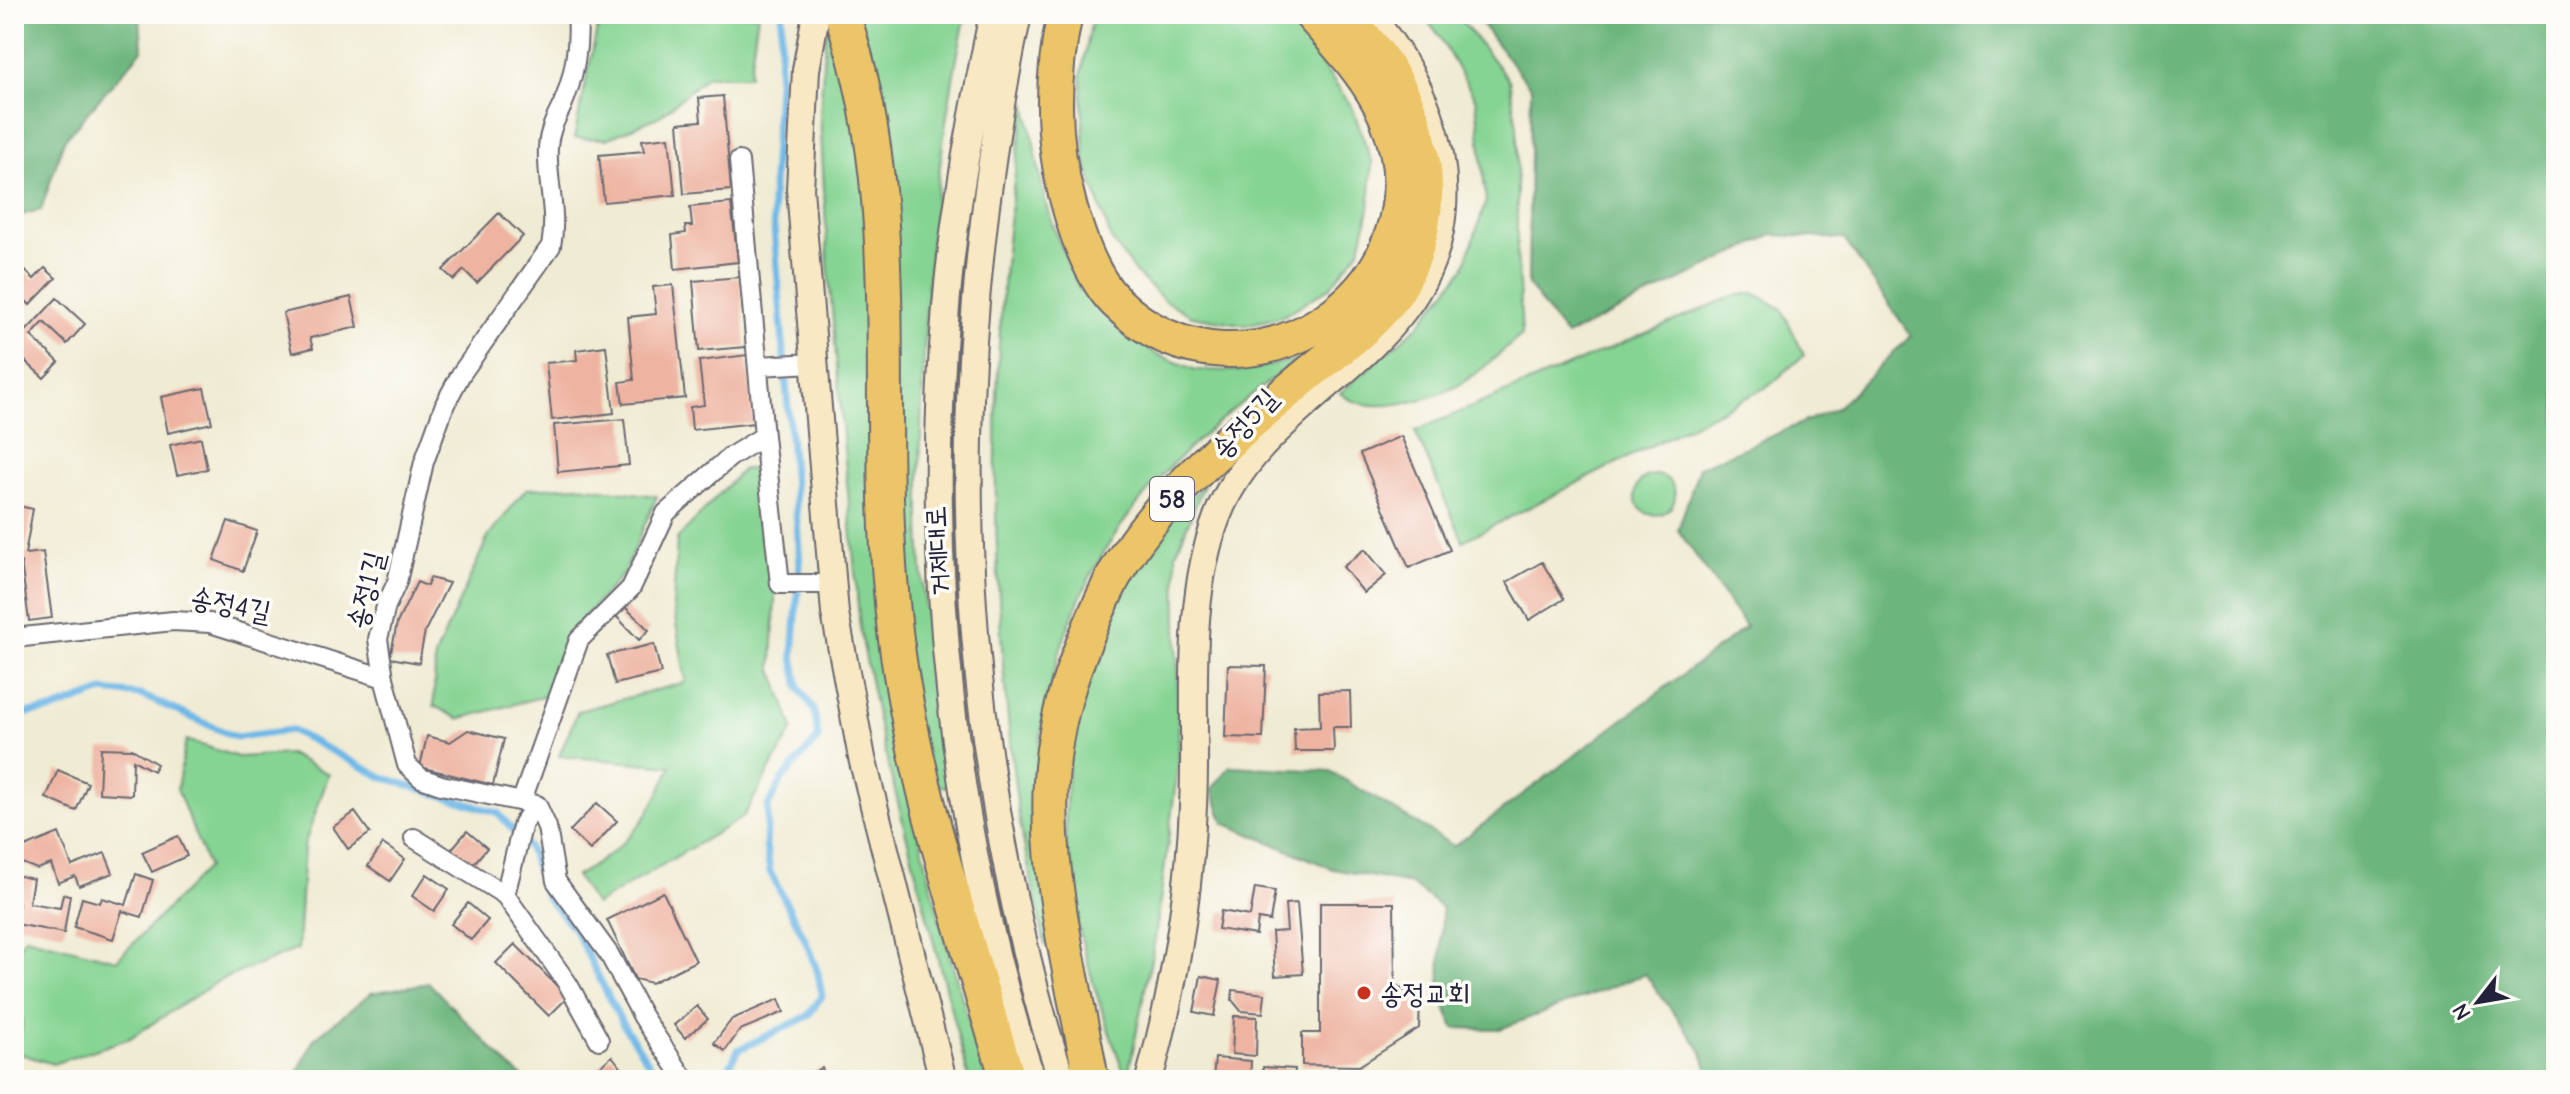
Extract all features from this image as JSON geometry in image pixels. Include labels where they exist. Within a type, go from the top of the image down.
[{"type":"highway","points":[[842,14],[864,94],[882,217],[887,294],[885,517],[891,596],[906,703],[928,799],[1008,1080]]},
{"type":"highway","points":[[1065,14],[1059,44],[1055,132],[1060,173],[1073,222],[1093,267],[1117,302],[1147,325],[1180,341],[1213,349],[1245,349],[1278,344],[1336,313],[1360,292],[1381,264],[1395,228],[1400,169],[1386,114],[1355,64],[1311,14]]},
{"type":"highway","name":"58","points":[[1091,1080],[1058,885],[1053,826],[1053,767],[1061,715],[1080,654],[1107,588],[1145,531],[1186,483],[1271,404],[1364,328],[1401,284],[1419,241],[1427,199],[1418,132],[1384,61],[1342,14]]},
{"type":"street","name":"송정1길","points":[[529,803],[486,796],[421,778],[407,765],[384,678],[378,639],[386,606],[397,582],[433,432],[461,374],[551,246],[556,221],[548,148],[551,126],[570,84],[579,32],[577,14]]},
{"type":"street","points":[[816,14],[806,70],[800,189],[831,584],[862,758],[943,1080]]},
{"type":"street","name":"거제대로","points":[[993,14],[964,163],[946,306],[940,512],[944,614],[968,818],[990,927],[1032,1080]]},
{"type":"street","name":"거제대로","points":[[1018,14],[989,165],[975,292],[966,514],[973,628],[996,814],[1019,925],[1048,1039],[1062,1080]]},
{"type":"street","name":"송정5길","points":[[1149,1080],[1172,999],[1181,942],[1193,808],[1199,590],[1218,516],[1231,485],[1255,453],[1399,317],[1424,278],[1440,234],[1445,192],[1440,144],[1425,101],[1403,59],[1369,14]]},
{"type":"street","points":[[739,161],[780,584],[831,584]]},
{"type":"street","points":[[758,366],[814,363]]},
{"type":"street","points":[[505,895],[523,823],[579,640],[631,588],[666,513],[730,457],[764,436]]},
{"type":"street","name":"송정4길","points":[[14,638],[173,621],[210,623],[384,678]]},
{"type":"street","points":[[529,803],[547,827],[556,881],[609,954],[624,987],[685,1080]]},
{"type":"street","points":[[414,838],[505,895],[568,984],[599,1040]]},
{"type":"street","points":[[14,843],[14,851]]},
{"type":"green space","points":[[14,14],[140,14],[142,50],[64,140],[41,210],[14,217]]},
{"type":"green space","points":[[634,14],[758,14],[749,76],[707,76],[660,116],[607,139],[574,138],[597,29]]},
{"type":"green space","points":[[832,14],[966,14],[948,109],[935,206],[924,352],[921,445],[923,582],[948,787],[907,784],[942,929],[986,1080],[969,1080],[881,736],[860,629],[828,265],[820,114],[825,39]]},
{"type":"green space","points":[[1093,14],[1279,14],[1296,29],[1352,107],[1372,162],[1369,209],[1360,249],[1329,288],[1283,316],[1246,325],[1192,316],[1164,300],[1135,272],[1111,239],[1085,160],[1081,76]]},
{"type":"green space","points":[[1420,14],[1456,14],[1509,80],[1517,126],[1517,252],[1522,335],[1479,371],[1451,389],[1401,404],[1367,404],[1340,393],[1418,326],[1464,268],[1486,201],[1476,100],[1436,31]]},
{"type":"green space","points":[[1474,14],[2556,14],[2556,1080],[1711,1080],[1701,1050],[1645,974],[1500,1029],[1454,1028],[1440,994],[1442,908],[1411,884],[1333,869],[1224,823],[1212,789],[1230,766],[1330,771],[1454,846],[1746,627],[1678,530],[1699,467],[1837,408],[1911,336],[1844,239],[1772,235],[1566,336],[1528,285],[1531,88]]},
{"type":"green space","points":[[1026,102],[1045,201],[1058,239],[1079,289],[1115,326],[1156,354],[1196,370],[1242,371],[1299,359],[1218,422],[1149,490],[1120,527],[1094,569],[1073,614],[1052,679],[1039,750],[1040,820],[1053,942],[1045,945],[1017,802],[1007,715],[997,540],[998,364],[1013,189]]},
{"type":"green space","points":[[1754,293],[1782,309],[1804,355],[1769,386],[1463,541],[1415,431],[1733,296]]},
{"type":"green space","points":[[743,469],[755,469],[775,597],[772,668],[793,729],[743,817],[595,905],[576,876],[609,854],[635,830],[654,802],[671,766],[559,756],[578,711],[686,682],[673,606],[677,539]]},
{"type":"green space","points":[[1655,475],[1669,481],[1675,495],[1669,509],[1655,515],[1641,509],[1635,495],[1641,481]]},
{"type":"green space","points":[[1205,482],[1176,553],[1179,758],[1155,939],[1127,1080],[1092,980],[1069,876],[1067,789],[1072,745],[1094,659],[1130,579],[1159,534]]},
{"type":"green space","points":[[578,486],[657,496],[624,573],[572,630],[545,696],[459,719],[434,706],[435,656],[488,537],[526,489]]},
{"type":"green space","points":[[186,740],[238,757],[289,754],[329,774],[304,846],[298,949],[220,980],[130,1038],[53,1064],[14,1052],[22,1026],[13,969],[18,948],[25,937],[117,960],[208,867],[177,789]]},
{"type":"green space","points":[[429,983],[510,1067],[527,1080],[294,1080],[314,1039],[371,993]]},
{"type":"building","points":[[723,96],[731,190],[684,194],[678,123],[701,121],[699,98]]},
{"type":"building","points":[[669,137],[675,195],[604,202],[599,155],[644,151],[642,140]]},
{"type":"building","points":[[731,203],[738,262],[675,269],[672,235],[686,233],[685,226],[692,226],[690,207]]},
{"type":"building","points":[[499,213],[523,236],[477,283],[464,270],[454,280],[443,270]]},
{"type":"building","points":[[19,265],[34,279],[45,268],[56,278],[30,305],[14,289],[14,270]]},
{"type":"building","points":[[740,277],[746,347],[699,351],[693,281]]},
{"type":"building","points":[[673,285],[685,398],[623,404],[620,382],[634,380],[628,317],[656,314],[653,287]]},
{"type":"building","points":[[351,297],[358,327],[310,338],[313,348],[292,353],[283,313]]},
{"type":"building","points":[[57,298],[85,324],[67,344],[44,322],[31,336],[59,362],[44,378],[14,351],[14,344]]},
{"type":"building","points":[[606,346],[614,413],[552,420],[546,363],[577,360],[576,350]]},
{"type":"building","points":[[747,355],[754,423],[692,430],[690,407],[704,405],[699,361]]},
{"type":"building","points":[[204,388],[212,423],[168,433],[161,397]]},
{"type":"building","points":[[624,419],[629,465],[558,472],[554,425]]},
{"type":"building","points":[[1401,436],[1450,550],[1409,568],[1360,454]]},
{"type":"building","points":[[201,438],[207,469],[177,475],[170,445]]},
{"type":"building","points":[[14,505],[33,509],[25,554],[43,552],[52,618],[29,621],[21,562],[14,560]]},
{"type":"building","points":[[228,521],[257,531],[243,571],[214,560]]},
{"type":"building","points":[[1365,549],[1386,575],[1364,593],[1343,567]]},
{"type":"building","points":[[1542,562],[1564,599],[1529,620],[1507,582]]},
{"type":"building","points":[[430,578],[449,583],[425,631],[419,663],[390,658],[397,623],[417,582],[427,586]]},
{"type":"building","points":[[625,607],[649,630],[639,640],[616,616]]},
{"type":"building","points":[[654,644],[661,673],[615,684],[607,655]]},
{"type":"building","points":[[1228,665],[1266,666],[1263,738],[1225,737]]},
{"type":"building","points":[[1350,691],[1351,727],[1333,727],[1334,751],[1295,751],[1294,728],[1320,727],[1319,692]]},
{"type":"building","points":[[468,730],[504,739],[493,785],[420,767],[427,736],[450,742]]},
{"type":"building","points":[[101,748],[132,749],[157,764],[153,771],[133,760],[132,795],[99,793]]},
{"type":"building","points":[[58,770],[88,783],[76,811],[46,798]]},
{"type":"building","points":[[597,803],[617,821],[590,850],[570,831]]},
{"type":"building","points":[[355,812],[370,833],[348,849],[333,827]]},
{"type":"building","points":[[467,831],[487,848],[470,868],[450,851]]},
{"type":"building","points":[[59,833],[72,866],[105,853],[113,873],[79,886],[75,876],[58,883],[51,864],[37,869],[19,862],[25,847]]},
{"type":"building","points":[[178,836],[187,856],[152,872],[142,852]]},
{"type":"building","points":[[383,844],[405,859],[390,881],[368,866]]},
{"type":"building","points":[[136,874],[153,880],[142,917],[122,911],[113,939],[74,927],[82,898],[100,903],[102,898],[126,905]]},
{"type":"building","points":[[427,874],[449,889],[434,911],[412,896]]},
{"type":"building","points":[[16,875],[33,879],[29,903],[60,908],[63,894],[70,895],[64,933],[16,924],[19,903],[14,902]]},
{"type":"building","points":[[1255,888],[1275,891],[1270,921],[1258,919],[1256,935],[1218,929],[1221,911],[1250,916]]},
{"type":"building","points":[[663,892],[696,961],[651,983],[635,979],[607,920]]},
{"type":"building","points":[[468,903],[488,920],[471,940],[451,924]]},
{"type":"building","points":[[1297,903],[1303,974],[1275,976],[1272,932],[1287,931],[1285,904]]},
{"type":"building","name":"송정교회","points":[[1320,903],[1394,903],[1395,984],[1420,1002],[1419,1028],[1359,1066],[1302,1065],[1302,1033],[1320,1033]]},
{"type":"building","points":[[515,944],[568,997],[549,1016],[496,963]]},
{"type":"building","points":[[1201,976],[1221,980],[1214,1016],[1194,1012]]},
{"type":"building","points":[[1233,990],[1265,994],[1263,1013],[1241,1011],[1232,1000]]},
{"type":"building","points":[[779,999],[784,1012],[740,1030],[725,1051],[714,1043],[732,1019]]},
{"type":"building","points":[[697,1006],[708,1019],[685,1038],[674,1025]]},
{"type":"building","points":[[1234,1016],[1257,1017],[1256,1056],[1232,1054]]},
{"type":"building","points":[[612,1056],[628,1076],[623,1080],[606,1080],[597,1069]]},
{"type":"building","points":[[1215,1058],[1251,1061],[1250,1080],[1213,1078]]},
{"type":"building","points":[[1263,1067],[1295,1069],[1294,1080],[1262,1080]]},
{"type":"building","points":[[822,1068],[828,1080],[796,1080]]},
{"type":"waterway","points":[[723,1080],[738,1050],[808,1016],[822,996],[818,973],[804,937],[770,872],[766,846],[768,806],[782,780],[818,738],[814,710],[799,688],[793,656],[800,563],[772,202],[782,14]]},
{"type":"waterway","points":[[14,715],[51,710],[103,691],[141,695],[236,737],[291,730],[382,777],[498,813],[529,848],[547,898],[575,930],[622,1023],[660,1080]]},
{"type":"place","name":"송정교회","points":[[1364,993]]}]
